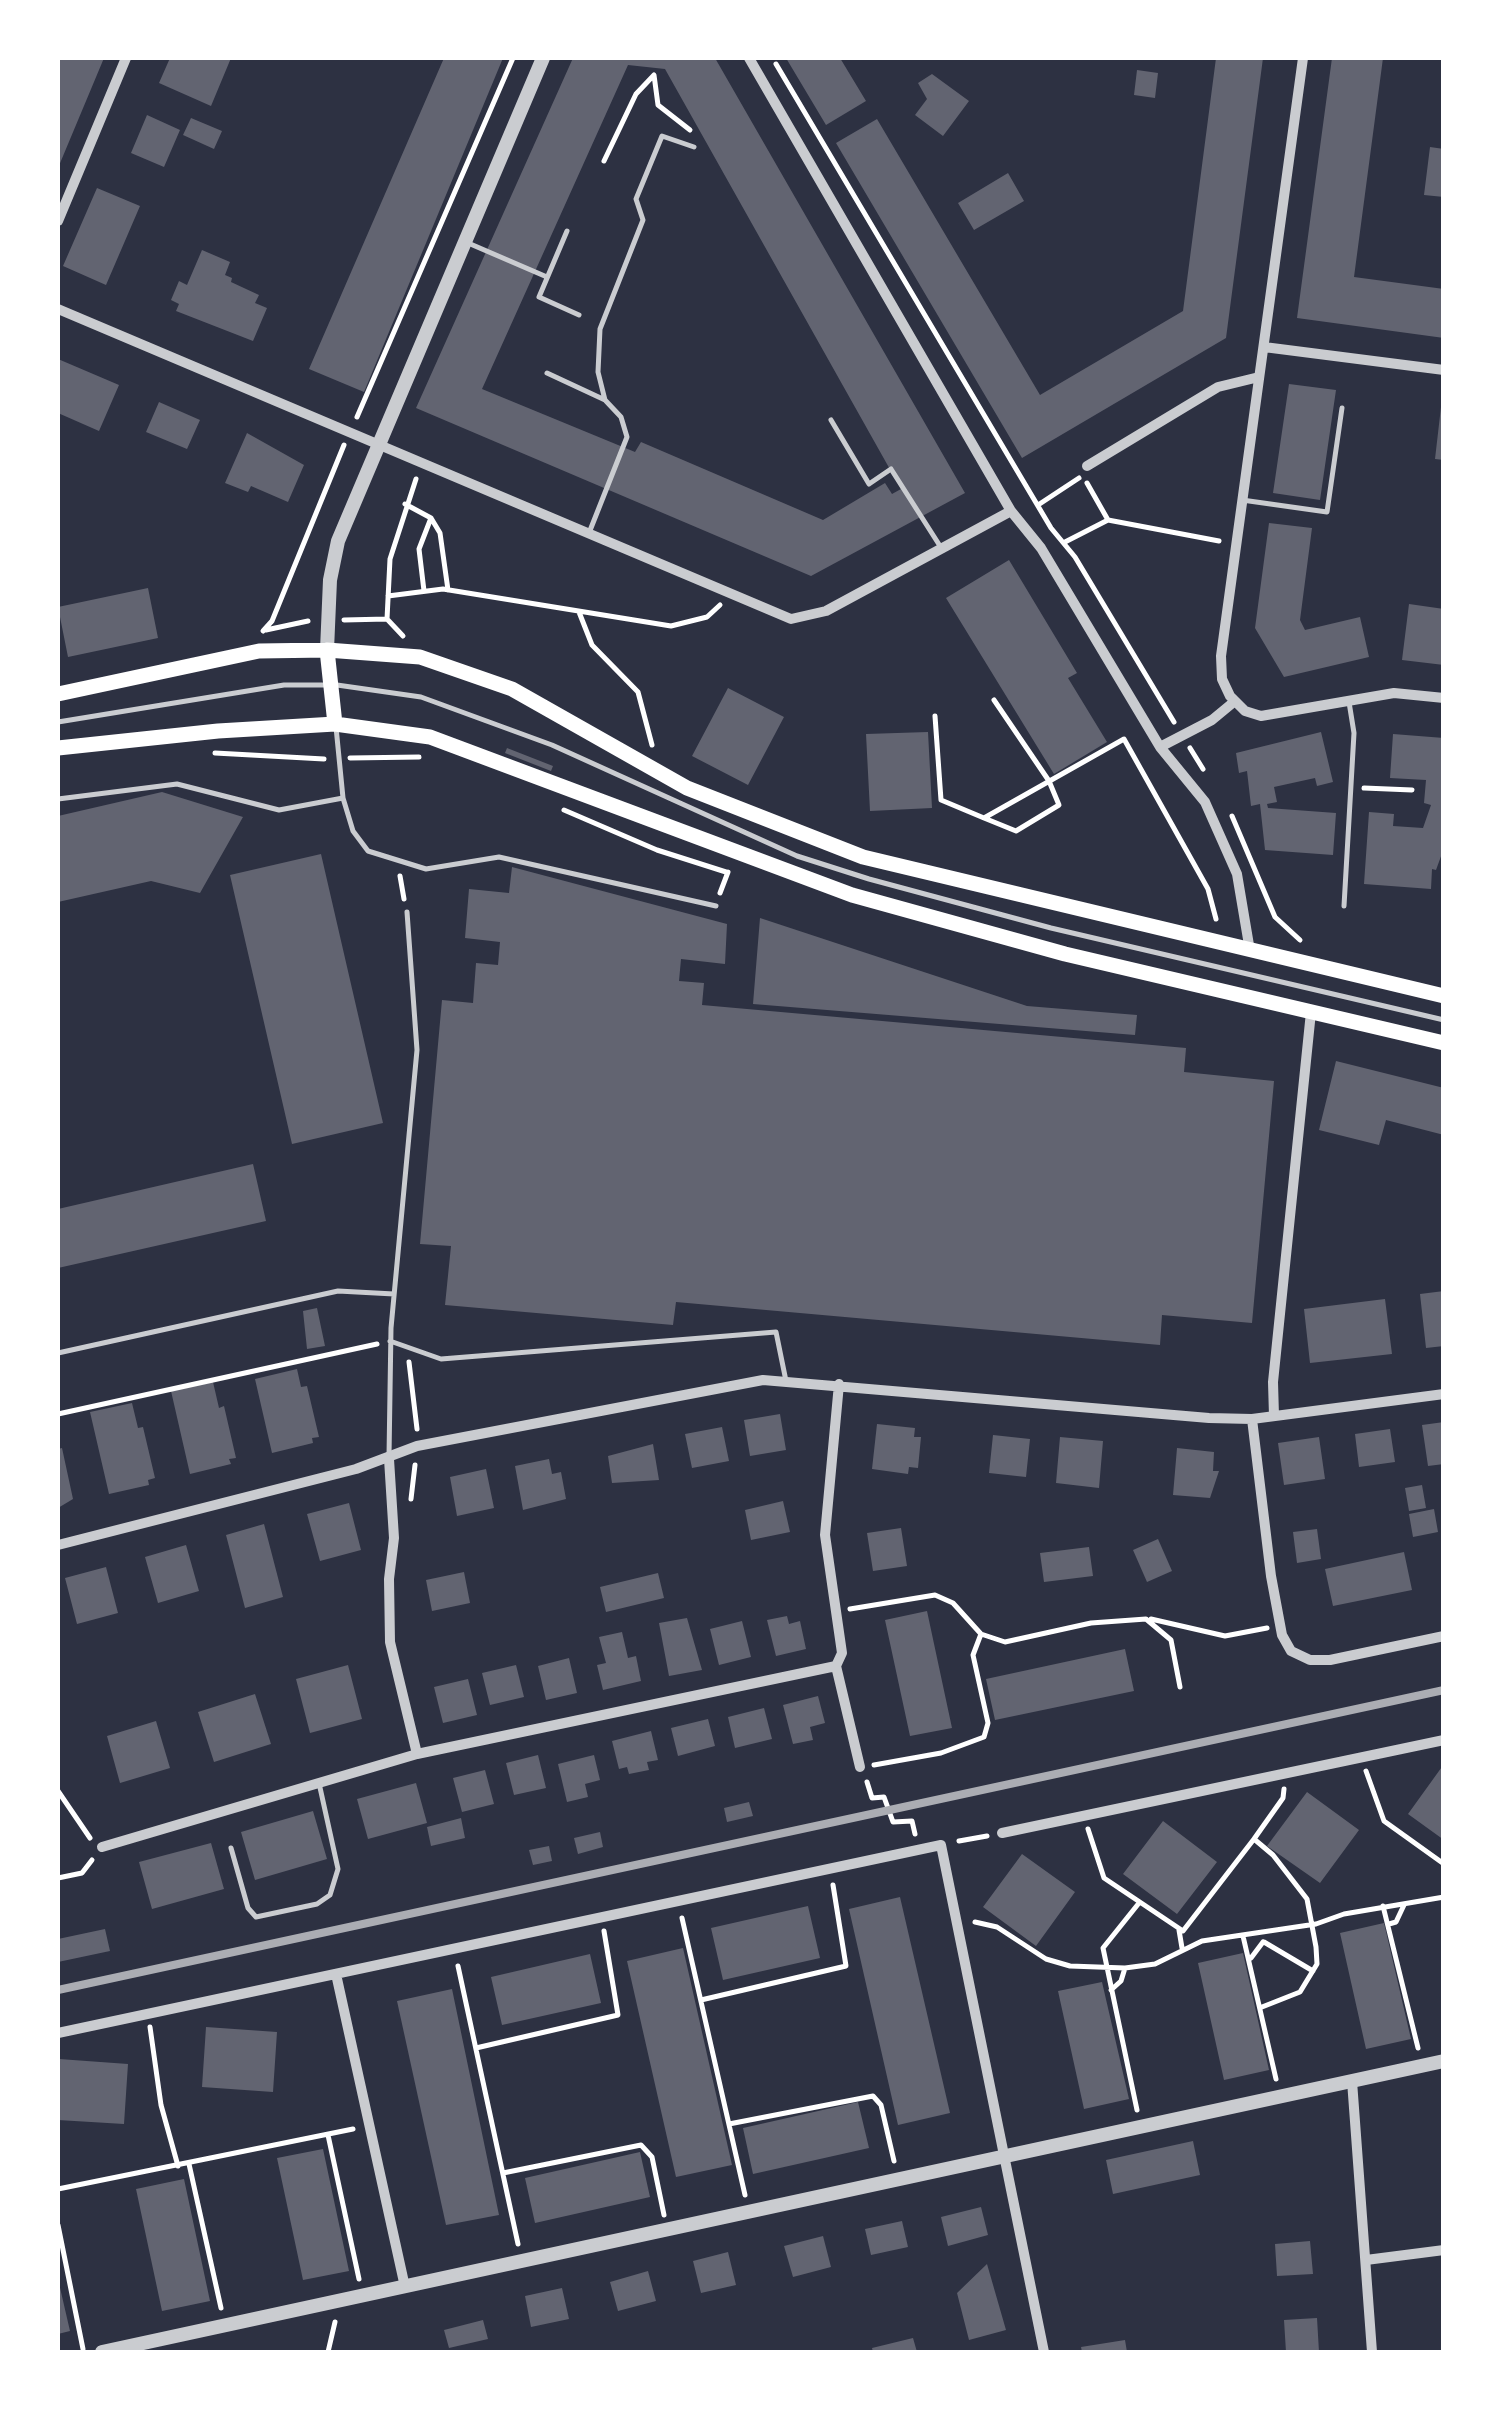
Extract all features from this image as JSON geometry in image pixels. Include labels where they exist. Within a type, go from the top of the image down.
[{"type":"main road","points":[[328,650],[335,724]]},
{"type":"main road","points":[[58,694],[259,651],[403,655],[476,673],[687,788],[847,851],[1250,952],[1444,996]]},
{"type":"main road","points":[[58,748],[218,731],[335,724],[396,730],[470,749],[852,895],[1066,954],[1444,1044]]},
{"type":"street","points":[[58,220],[126,58]]},
{"type":"street","points":[[328,650],[330,580],[338,541],[544,58]]},
{"type":"street","points":[[749,58],[1011,511],[1041,548],[1160,747],[1205,802],[1222,835],[1246,918],[1250,952]]},
{"type":"street","points":[[1303,58],[1221,656],[1222,679],[1246,711],[1261,716],[1394,693],[1444,698]]},
{"type":"street","points":[[58,310],[791,619],[808,618],[1011,511]]},
{"type":"street","points":[[1264,346],[1444,370]]},
{"type":"street","points":[[1085,471],[1218,387],[1259,377]]},
{"type":"street","points":[[1160,747],[1212,720],[1236,701]]},
{"type":"street","points":[[1274,1416],[1273,1382],[1310,1012]]},
{"type":"street","points":[[58,1544],[389,1460],[418,1446],[763,1380],[1252,1419],[1444,1394]]},
{"type":"street","points":[[839,1384],[825,1517],[842,1653],[836,1666],[860,1767]]},
{"type":"street","points":[[1252,1419],[1280,1626],[1291,1651],[1310,1660],[1330,1660],[1444,1636]]},
{"type":"street","points":[[389,1460],[394,1538],[389,1580],[390,1642],[417,1754]]},
{"type":"street","points":[[102,1847],[417,1754],[836,1666]]},
{"type":"street","points":[[1002,1834],[1444,1740]]},
{"type":"street","points":[[58,2033],[940,1845],[1044,2352]]},
{"type":"street","points":[[336,1974],[405,2287]]},
{"type":"street","points":[[102,2352],[1444,2061]]},
{"type":"street","points":[[1352,2082],[1372,2352]]},
{"type":"street","points":[[1366,2260],[1444,2250]]},
{"type":"lane","points":[[605,400],[598,372],[600,328],[643,220],[636,199],[662,136],[694,147]]},
{"type":"lane","points":[[567,231],[539,298],[579,315]]},
{"type":"lane","points":[[465,242],[547,277]]},
{"type":"lane","points":[[547,372],[605,400],[621,417],[628,437],[589,533]]},
{"type":"lane","points":[[1242,500],[1327,512],[1342,408]]},
{"type":"lane","points":[[830,420],[869,484],[891,469],[942,548]]},
{"type":"lane","points":[[59,723],[250,689],[331,684],[421,697],[466,711],[624,776],[728,827],[870,879],[1052,928],[1444,1020]]},
{"type":"lane","points":[[1344,906],[1354,733],[1349,699]]},
{"type":"lane","points":[[335,724],[343,798],[353,832],[368,851],[426,869],[499,857],[716,906]]},
{"type":"lane","points":[[61,798],[177,784],[279,810],[343,798]]},
{"type":"lane","points":[[389,1460],[390,1342],[417,1050],[407,912]]},
{"type":"lane","points":[[58,1353],[338,1291],[394,1294]]},
{"type":"lane","points":[[390,1342],[441,1360],[776,1332],[786,1381]]},
{"type":"lane","points":[[231,1848],[248,1908],[256,1917],[317,1904],[330,1895],[338,1870],[319,1784]]},
{"type":"path","points":[[263,631],[272,621],[513,58]]},
{"type":"path","points":[[772,58],[1038,505],[1213,784]]},
{"type":"path","points":[[604,161],[636,94],[654,74],[658,105],[689,127],[694,147]]},
{"type":"path","points":[[403,655],[405,638],[386,620],[390,559],[405,504],[423,462]]},
{"type":"path","points":[[1011,511],[1038,505],[1085,471],[1108,520]]},
{"type":"path","points":[[405,504],[430,518],[440,532],[448,590]]},
{"type":"path","points":[[424,591],[419,548],[430,518]]},
{"type":"path","points":[[1064,542],[1108,520],[1236,544]]},
{"type":"path","points":[[388,596],[448,590],[671,626],[707,617],[732,594]]},
{"type":"path","points":[[579,612],[592,645],[638,692],[654,756]]},
{"type":"path","points":[[935,716],[941,800],[1016,831],[1058,804],[1049,782],[994,700]]},
{"type":"path","points":[[393,758],[396,730]]},
{"type":"path","points":[[984,818],[1124,739],[1208,889],[1216,919]]},
{"type":"path","points":[[207,752],[308,759]]},
{"type":"path","points":[[1351,787],[1412,790]]},
{"type":"path","points":[[1231,814],[1248,845],[1275,918],[1307,945]]},
{"type":"path","points":[[398,860],[407,912]]},
{"type":"path","points":[[716,906],[728,872]]},
{"type":"path","points":[[1205,920],[1275,918]]},
{"type":"path","points":[[58,1414],[390,1342]]},
{"type":"path","points":[[838,1612],[934,1594],[953,1603],[981,1634],[1005,1642],[1105,1620],[1146,1619],[1225,1636],[1280,1626]]},
{"type":"path","points":[[1146,1619],[1171,1640],[1180,1687]]},
{"type":"path","points":[[981,1634],[973,1656],[988,1724],[984,1737],[941,1753],[860,1767],[872,1798],[884,1797],[894,1822],[912,1821],[914,1834],[940,1845],[1002,1834]]},
{"type":"path","points":[[1363,1757],[1372,1797],[1384,1821],[1444,1864]]},
{"type":"path","points":[[1179,1930],[1189,1927],[1283,1798],[1280,1774]]},
{"type":"path","points":[[58,1791],[89,1838],[102,1847],[82,1873],[58,1878]]},
{"type":"path","points":[[1086,1816],[1100,1874],[1179,1930],[1182,1948]]},
{"type":"path","points":[[1254,1839],[1301,1889],[1316,1947],[1314,1972],[1300,1992],[1262,2007]]},
{"type":"path","points":[[701,2000],[846,1966],[830,1868]]},
{"type":"path","points":[[957,1926],[988,1922],[1046,1959],[1125,1968],[1155,1964],[1196,1943],[1312,1925],[1382,1906],[1444,1896]]},
{"type":"path","points":[[678,1900],[749,2212]]},
{"type":"path","points":[[1139,1904],[1103,1948],[1140,2127]]},
{"type":"path","points":[[1389,1924],[1396,1922],[1404,1904]]},
{"type":"path","points":[[1382,1906],[1422,2066]]},
{"type":"path","points":[[476,2048],[618,2015],[601,1917]]},
{"type":"path","points":[[1189,1927],[1196,1943]]},
{"type":"path","points":[[1251,1958],[1257,1957],[1264,1933]]},
{"type":"path","points":[[1243,1936],[1280,2097]]},
{"type":"path","points":[[1264,1942],[1314,1972]]},
{"type":"path","points":[[455,1948],[522,2262]]},
{"type":"path","points":[[1110,1990],[1121,1981],[1125,1968]]},
{"type":"path","points":[[147,2014],[161,2106],[178,2166]]},
{"type":"path","points":[[729,2124],[874,2096],[881,2104],[899,2180]]},
{"type":"path","points":[[58,2189],[370,2126]]},
{"type":"path","points":[[328,2135],[363,2296]]},
{"type":"path","points":[[503,2174],[626,2147],[647,2147],[668,2230]]},
{"type":"path","points":[[189,2164],[224,2326]]},
{"type":"path","points":[[58,2225],[84,2352]]},
{"type":"path","points":[[328,2352],[335,2336],[331,2303]]},
{"type":"building","points":[[58,58],[104,58],[58,168]]},
{"type":"building","points":[[170,58],[231,58],[211,106],[159,83]]},
{"type":"building","points":[[444,58],[503,58],[364,392],[309,369]]},
{"type":"building","points":[[573,58],[715,58],[965,493],[811,576],[416,408]],"holes":[[[628,65],[665,69],[901,489],[892,494],[885,483],[823,520],[641,442],[635,452],[482,389]]]},
{"type":"building","points":[[786,58],[840,58],[866,101],[826,125]]},
{"type":"building","points":[[1216,58],[1263,58],[1226,338],[1022,458],[836,143],[877,119],[1040,395],[1183,311]]},
{"type":"building","points":[[1332,58],[1383,58],[1354,277],[1444,289],[1444,338],[1297,318]]},
{"type":"building","points":[[1137,70],[1158,73],[1155,98],[1134,95]]},
{"type":"building","points":[[932,74],[969,101],[943,136],[915,115],[927,99],[918,83]]},
{"type":"building","points":[[147,115],[180,130],[164,167],[131,153]]},
{"type":"building","points":[[191,118],[222,131],[214,149],[183,135]]},
{"type":"building","points":[[1430,147],[1444,149],[1444,197],[1424,195]]},
{"type":"building","points":[[1008,173],[1024,201],[974,230],[958,203]]},
{"type":"building","points":[[97,188],[140,206],[106,285],[63,266]]},
{"type":"building","points":[[202,250],[230,262],[225,275],[259,295],[255,303],[267,308],[253,341],[176,311],[179,304],[171,300],[179,281],[187,285]]},
{"type":"building","points":[[58,359],[119,385],[99,431],[58,413]]},
{"type":"building","points":[[1289,384],[1336,390],[1320,500],[1273,493]]},
{"type":"building","points":[[159,402],[200,420],[187,449],[146,432]]},
{"type":"building","points":[[1444,407],[1444,460],[1435,459]]},
{"type":"building","points":[[247,433],[304,465],[288,502],[251,486],[248,492],[225,483]]},
{"type":"building","points":[[1269,523],[1312,528],[1300,620],[1305,630],[1360,617],[1369,657],[1284,677],[1255,628]]},
{"type":"building","points":[[1009,560],[1077,673],[1068,678],[1107,742],[1054,774],[946,598]]},
{"type":"building","points":[[148,588],[158,638],[68,657],[58,607]]},
{"type":"building","points":[[1409,604],[1444,609],[1444,665],[1402,660]]},
{"type":"building","points":[[728,688],[784,717],[748,785],[692,756]]},
{"type":"building","points":[[928,732],[932,808],[870,811],[866,734]]},
{"type":"building","points":[[1321,732],[1333,782],[1317,786],[1315,778],[1274,787],[1277,802],[1267,804],[1268,808],[1336,813],[1333,855],[1265,850],[1260,804],[1251,806],[1247,771],[1239,773],[1236,753]]},
{"type":"building","points":[[1393,734],[1444,738],[1444,848],[1436,870],[1432,869],[1431,889],[1364,884],[1369,812],[1394,814],[1393,826],[1423,828],[1431,805],[1424,803],[1426,780],[1390,778]]},
{"type":"building","points":[[507,748],[553,766],[551,771],[505,753]]},
{"type":"building","points":[[162,792],[243,817],[200,893],[151,881],[58,902],[58,816]]},
{"type":"building","points":[[321,854],[383,1123],[292,1144],[230,875]]},
{"type":"building","points":[[512,867],[727,924],[725,964],[681,959],[679,981],[704,983],[702,1005],[1186,1048],[1184,1072],[1274,1081],[1252,1323],[1162,1315],[1160,1345],[676,1302],[673,1325],[445,1305],[451,1246],[420,1244],[442,1000],[473,1003],[476,963],[498,965],[500,942],[465,938],[469,889],[509,893]]},
{"type":"building","points":[[760,918],[1027,1006],[1137,1015],[1135,1035],[753,1004]]},
{"type":"building","points":[[1336,1061],[1444,1088],[1444,1135],[1386,1120],[1379,1145],[1319,1130]]},
{"type":"building","points":[[253,1164],[266,1221],[58,1268],[58,1209]]},
{"type":"building","points":[[1444,1291],[1444,1346],[1426,1348],[1420,1294]]},
{"type":"building","points":[[1385,1299],[1392,1354],[1310,1363],[1304,1309]]},
{"type":"building","points":[[317,1308],[325,1346],[307,1349],[303,1311]]},
{"type":"building","points":[[297,1369],[301,1387],[307,1386],[319,1437],[312,1438],[313,1443],[272,1453],[255,1379]]},
{"type":"building","points":[[213,1382],[219,1408],[224,1406],[236,1458],[229,1459],[231,1464],[190,1474],[171,1391]]},
{"type":"building","points":[[132,1403],[138,1428],[143,1427],[155,1478],[148,1480],[149,1485],[109,1494],[90,1412]]},
{"type":"building","points":[[780,1414],[786,1450],[750,1456],[744,1420]]},
{"type":"building","points":[[1444,1422],[1444,1464],[1428,1466],[1422,1425]]},
{"type":"building","points":[[877,1424],[915,1428],[914,1437],[921,1437],[918,1468],[909,1467],[908,1474],[872,1469]]},
{"type":"building","points":[[722,1427],[729,1461],[692,1468],[685,1434]]},
{"type":"building","points":[[1390,1429],[1395,1462],[1359,1467],[1355,1434]]},
{"type":"building","points":[[993,1435],[1030,1439],[1026,1477],[989,1473]]},
{"type":"building","points":[[1060,1437],[1103,1441],[1099,1488],[1056,1483]]},
{"type":"building","points":[[1319,1437],[1325,1479],[1284,1485],[1278,1443]]},
{"type":"building","points":[[653,1444],[659,1480],[612,1483],[608,1456]]},
{"type":"building","points":[[62,1448],[73,1499],[58,1508],[58,1449]]},
{"type":"building","points":[[1177,1448],[1214,1452],[1213,1471],[1219,1471],[1210,1498],[1173,1495]]},
{"type":"building","points":[[549,1459],[552,1474],[561,1472],[566,1499],[523,1510],[515,1466]]},
{"type":"building","points":[[486,1469],[494,1508],[457,1516],[450,1477]]},
{"type":"building","points":[[1422,1485],[1426,1508],[1409,1511],[1405,1488]]},
{"type":"building","points":[[783,1501],[790,1532],[751,1540],[745,1510]]},
{"type":"building","points":[[349,1503],[361,1550],[320,1561],[307,1514]]},
{"type":"building","points":[[1434,1509],[1438,1532],[1413,1537],[1409,1514]]},
{"type":"building","points":[[264,1524],[283,1597],[245,1608],[226,1535]]},
{"type":"building","points":[[901,1528],[907,1566],[873,1571],[867,1533]]},
{"type":"building","points":[[1317,1529],[1321,1559],[1297,1563],[1293,1532]]},
{"type":"building","points":[[1158,1539],[1172,1571],[1147,1582],[1133,1550]]},
{"type":"building","points":[[186,1545],[199,1591],[158,1603],[145,1557]]},
{"type":"building","points":[[1089,1547],[1093,1576],[1044,1582],[1040,1553]]},
{"type":"building","points":[[1404,1552],[1412,1590],[1333,1606],[1325,1569]]},
{"type":"building","points":[[106,1567],[118,1613],[77,1624],[65,1578]]},
{"type":"building","points":[[464,1572],[470,1603],[432,1611],[426,1580]]},
{"type":"building","points":[[658,1573],[664,1598],[606,1612],[600,1587]]},
{"type":"building","points":[[927,1611],[952,1728],[910,1736],[885,1620]]},
{"type":"building","points":[[787,1616],[789,1624],[800,1621],[806,1649],[776,1656],[767,1620]]},
{"type":"building","points":[[687,1618],[702,1670],[669,1676],[659,1623]]},
{"type":"building","points":[[742,1621],[751,1657],[719,1665],[710,1629]]},
{"type":"building","points":[[622,1632],[628,1658],[636,1656],[641,1681],[603,1690],[597,1665],[606,1663],[599,1637]]},
{"type":"building","points":[[1125,1649],[1134,1691],[995,1720],[986,1679]]},
{"type":"building","points":[[569,1658],[577,1693],[546,1700],[538,1666]]},
{"type":"building","points":[[348,1665],[362,1719],[310,1733],[296,1679]]},
{"type":"building","points":[[516,1665],[524,1697],[490,1705],[482,1673]]},
{"type":"building","points":[[468,1679],[477,1715],[443,1723],[434,1687]]},
{"type":"building","points":[[255,1694],[271,1744],[214,1762],[198,1712]]},
{"type":"building","points":[[818,1696],[825,1723],[810,1727],[813,1740],[793,1744],[783,1705]]},
{"type":"building","points":[[764,1708],[772,1739],[735,1748],[728,1717]]},
{"type":"building","points":[[708,1719],[715,1746],[678,1756],[671,1728]]},
{"type":"building","points":[[156,1721],[170,1768],[120,1783],[107,1736]]},
{"type":"building","points":[[651,1731],[658,1760],[647,1762],[649,1770],[629,1774],[627,1767],[619,1769],[612,1741]]},
{"type":"building","points":[[538,1755],[546,1788],[514,1795],[506,1763]]},
{"type":"building","points":[[594,1755],[600,1780],[585,1784],[588,1797],[567,1802],[558,1764]]},
{"type":"building","points":[[1444,1764],[1444,1840],[1408,1814]]},
{"type":"building","points":[[485,1770],[494,1804],[462,1812],[453,1778]]},
{"type":"building","points":[[416,1783],[427,1823],[368,1839],[357,1799]]},
{"type":"building","points":[[1307,1792],[1359,1830],[1320,1883],[1267,1846]]},
{"type":"building","points":[[749,1802],[753,1816],[727,1822],[724,1808]]},
{"type":"building","points":[[313,1811],[327,1859],[255,1880],[241,1832]]},
{"type":"building","points":[[461,1818],[465,1838],[431,1846],[427,1827]]},
{"type":"building","points":[[1163,1821],[1217,1862],[1177,1914],[1123,1874]]},
{"type":"building","points":[[600,1832],[603,1847],[578,1854],[574,1838]]},
{"type":"building","points":[[211,1843],[224,1889],[152,1909],[139,1862]]},
{"type":"building","points":[[549,1846],[552,1861],[533,1865],[529,1850]]},
{"type":"building","points":[[1022,1854],[1075,1892],[1036,1946],[983,1907]]},
{"type":"building","points":[[900,1897],[950,2113],[898,2125],[849,1909]]},
{"type":"building","points":[[808,1906],[820,1958],[723,1980],[711,1928]]},
{"type":"building","points":[[1384,1923],[1411,2039],[1366,2049],[1340,1933]]},
{"type":"building","points":[[105,1929],[110,1951],[58,1962],[58,1939]]},
{"type":"building","points":[[683,1948],[732,2165],[676,2177],[627,1961]]},
{"type":"building","points":[[1243,1953],[1269,2070],[1224,2080],[1198,1963]]},
{"type":"building","points":[[590,1954],[601,2003],[502,2025],[491,1977]]},
{"type":"building","points":[[1102,1982],[1129,2099],[1084,2109],[1058,1991]]},
{"type":"building","points":[[452,1989],[499,2215],[446,2225],[397,2001]]},
{"type":"building","points":[[206,2027],[277,2032],[273,2092],[202,2087]]},
{"type":"building","points":[[59,2059],[128,2064],[124,2124],[58,2120]]},
{"type":"building","points":[[858,2102],[869,2148],[753,2174],[743,2128]]},
{"type":"building","points":[[1193,2141],[1200,2175],[1113,2194],[1106,2160]]},
{"type":"building","points":[[323,2149],[349,2271],[303,2280],[277,2158]]},
{"type":"building","points":[[640,2152],[650,2197],[535,2223],[525,2178]]},
{"type":"building","points":[[184,2179],[210,2301],[162,2311],[136,2189]]},
{"type":"building","points":[[981,2207],[988,2235],[948,2246],[941,2217]]},
{"type":"building","points":[[902,2221],[908,2247],[871,2255],[865,2229]]},
{"type":"building","points":[[823,2236],[831,2267],[793,2277],[784,2246]]},
{"type":"building","points":[[1310,2241],[1313,2274],[1277,2276],[1275,2244]]},
{"type":"building","points":[[728,2252],[736,2285],[701,2293],[693,2261]]},
{"type":"building","points":[[987,2264],[1006,2330],[969,2340],[957,2293]]},
{"type":"building","points":[[648,2271],[656,2301],[618,2311],[610,2282]]},
{"type":"building","points":[[58,2279],[70,2331],[58,2334]]},
{"type":"building","points":[[562,2288],[569,2319],[531,2327],[525,2296]]},
{"type":"building","points":[[1317,2318],[1319,2352],[1286,2352],[1284,2320]]},
{"type":"building","points":[[483,2320],[488,2339],[449,2348],[444,2330]]},
{"type":"building","points":[[913,2338],[917,2352],[873,2352],[872,2348]]},
{"type":"building","points":[[1125,2340],[1127,2352],[1082,2352],[1081,2347]]},
{"type":"railway","points":[[58,1990],[1444,1690]]}]
